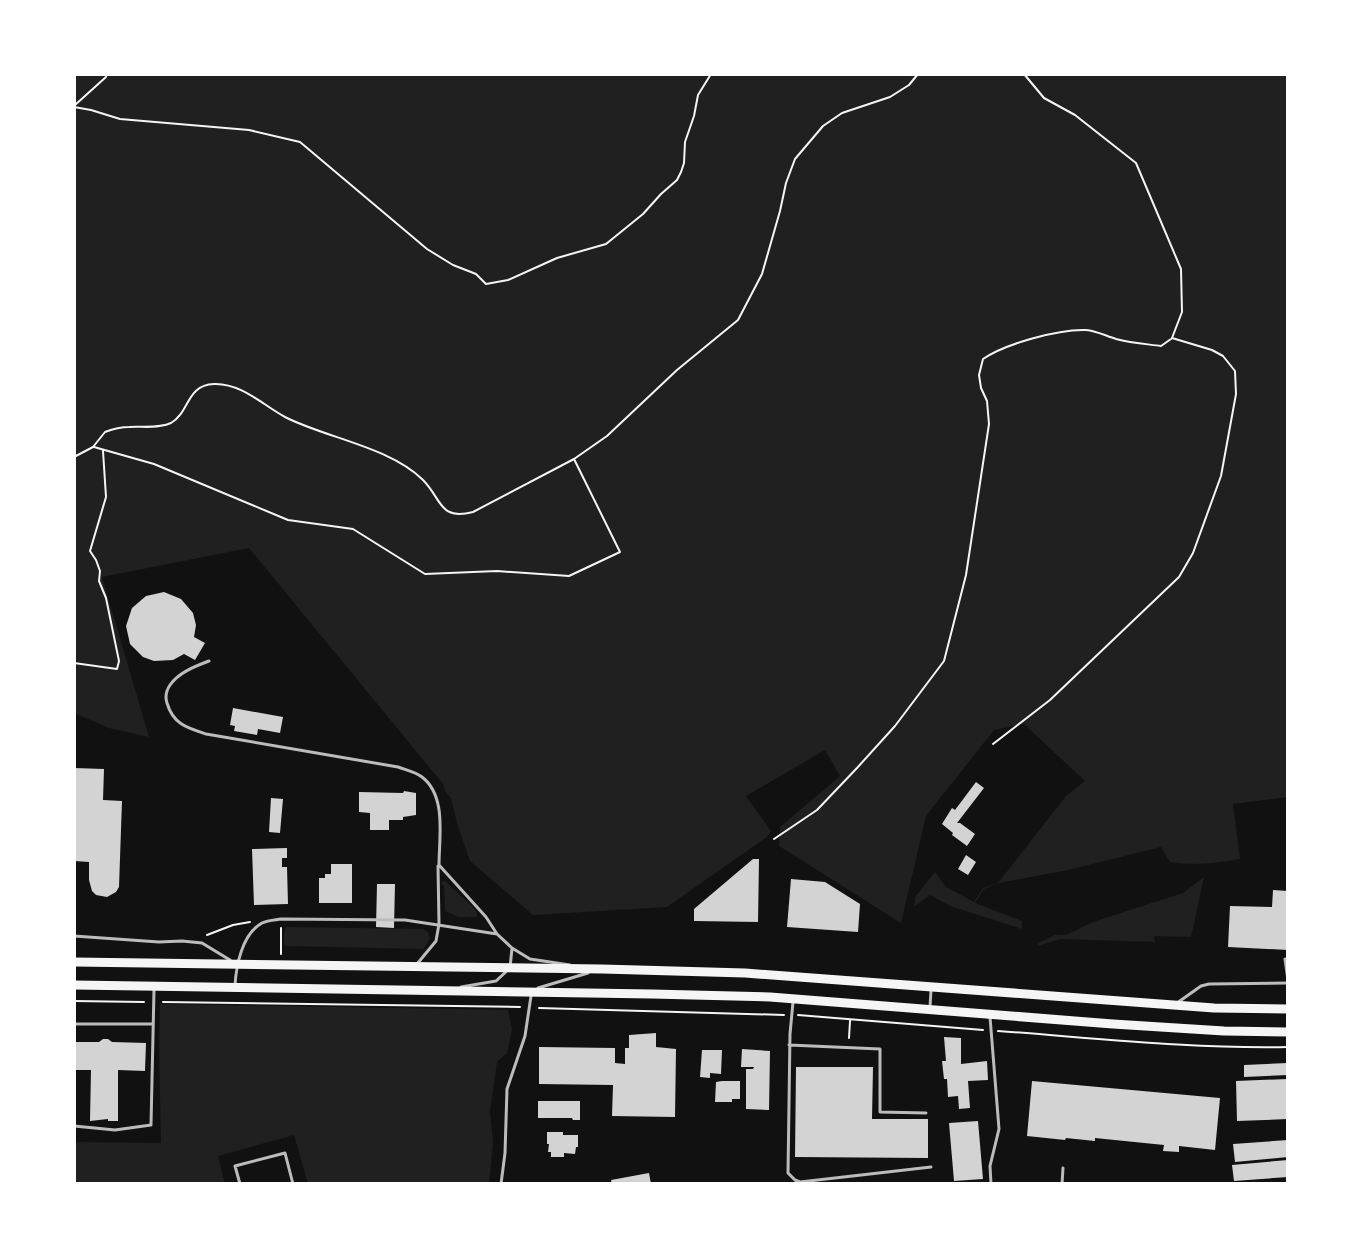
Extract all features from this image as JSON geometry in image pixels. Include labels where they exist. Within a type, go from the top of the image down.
[{"type":"main road","points":[[74,962],[745,973],[1214,1008],[1288,1009]]},
{"type":"main road","points":[[74,985],[793,999],[1224,1031],[1288,1032]]},
{"type":"lane","points":[[209,661],[192,668],[169,686],[165,697],[170,714],[183,727],[206,734],[398,767],[420,775],[429,784],[439,802],[439,924],[436,941],[414,967]]},
{"type":"lane","points":[[439,865],[512,948],[530,959],[602,969]]},
{"type":"lane","points":[[235,987],[236,965],[242,950],[259,925],[266,921],[405,920],[497,934]]},
{"type":"lane","points":[[74,936],[191,941],[202,943],[236,965]]},
{"type":"lane","points":[[437,990],[496,981],[510,968],[512,948]]},
{"type":"lane","points":[[1175,1005],[1201,986],[1209,984],[1288,982],[1285,959]]},
{"type":"lane","points":[[501,1184],[507,1089],[525,1036],[531,992],[546,984],[602,969]]},
{"type":"lane","points":[[74,1126],[115,1130],[151,1125],[155,986]]},
{"type":"lane","points":[[930,1008],[931,986]]},
{"type":"lane","points":[[793,999],[789,1045],[788,1173],[791,1177],[800,1182],[931,1167]]},
{"type":"lane","points":[[990,1013],[999,1129],[990,1166],[991,1184]]},
{"type":"lane","points":[[74,1024],[153,1024]]},
{"type":"lane","points":[[789,1045],[880,1049],[880,1112],[926,1113]]},
{"type":"lane","points":[[240,1184],[235,1166],[285,1153],[293,1184]]},
{"type":"lane","points":[[1062,1184],[1063,1168]]},
{"type":"path","points":[[74,106],[107,74]]},
{"type":"path","points":[[74,106],[120,119],[249,130],[300,142],[427,249],[453,265],[476,274],[486,284],[508,280],[557,258],[606,244],[643,214],[677,180],[681,172],[685,142],[698,95],[711,74]]},
{"type":"path","points":[[74,457],[93,447],[105,432],[131,426],[163,426],[174,421],[202,386],[225,385],[240,390],[284,416],[387,457],[423,480],[442,508],[451,514],[459,516],[473,512],[574,459],[607,436],[677,370],[738,320],[762,274],[795,159],[823,126],[842,113],[890,97],[909,85],[918,74]]},
{"type":"path","points":[[774,839],[817,810],[895,726],[944,661],[966,575],[989,424],[987,401],[979,375],[983,359],[996,350],[1034,339],[1087,330],[1117,339],[1161,346],[1172,338],[1182,312],[1181,269],[1136,163],[1075,115],[1044,98],[1024,74]]},
{"type":"path","points":[[993,744],[1050,700],[1179,577],[1193,553],[1221,476],[1236,394],[1235,371],[1223,356],[1212,350],[1172,338]]},
{"type":"path","points":[[93,447],[154,464],[288,520],[353,529],[425,574],[497,571],[569,576],[620,552],[574,459]]},
{"type":"path","points":[[74,663],[117,669],[119,661],[106,598],[99,581],[100,571],[90,551],[106,497],[103,450]]},
{"type":"path","points":[[281,919],[281,950]]},
{"type":"path","points":[[191,941],[233,925],[250,922],[259,925]]},
{"type":"path","points":[[74,1001],[530,1007],[791,1015],[1179,1045],[1288,1047]]},
{"type":"path","points":[[848,1048],[850,1019]]},
{"type":"shaded area","points":[[74,74],[1288,74],[1288,797],[1233,804],[1240,859],[1205,864],[1170,862],[1161,847],[984,889],[975,903],[1022,921],[1022,929],[950,906],[930,895],[914,907],[916,896],[935,872],[946,887],[974,902],[983,888],[998,883],[1066,796],[1085,781],[1024,724],[994,730],[926,816],[901,923],[779,846],[780,827],[840,776],[825,750],[746,796],[771,831],[767,837],[667,907],[533,915],[470,861],[451,798],[443,784],[249,548],[102,577],[149,737],[109,728],[74,713]]},
{"type":"shaded area","points":[[1204,877],[1191,937],[1154,936],[1155,942],[1061,939],[1037,946],[1055,935],[1066,935],[1093,922],[1183,893]]},
{"type":"shaded area","points":[[444,880],[474,908],[477,917],[458,917],[445,911],[444,886],[441,884]]},
{"type":"shaded area","points":[[286,927],[423,929],[430,938],[424,949],[286,946]]},
{"type":"shaded area","points":[[160,1004],[508,1010],[512,1029],[507,1053],[497,1062],[490,1111],[493,1142],[489,1184],[308,1184],[294,1135],[218,1156],[225,1184],[74,1184],[74,1142],[161,1143]]},
{"type":"building","points":[[164,592],[181,599],[193,613],[196,625],[194,637],[205,643],[195,660],[184,654],[173,660],[154,661],[143,657],[130,644],[126,626],[132,608],[146,596]]},
{"type":"building","points":[[233,708],[283,717],[280,733],[258,729],[257,735],[234,731],[235,726],[230,725]]},
{"type":"building","points":[[74,768],[104,769],[103,800],[122,801],[119,887],[107,897],[92,891],[89,862],[74,861]]},
{"type":"building","points":[[976,782],[984,788],[957,823],[975,834],[967,846],[942,824]]},
{"type":"building","points":[[359,792],[416,793],[416,815],[403,817],[403,820],[389,820],[389,830],[370,830],[370,813],[359,812]]},
{"type":"building","points":[[271,798],[283,799],[280,833],[269,832]]},
{"type":"building","points":[[287,848],[287,858],[282,858],[282,867],[287,867],[288,904],[254,905],[252,849]]},
{"type":"building","points":[[966,855],[976,862],[968,875],[958,869]]},
{"type":"building","points":[[753,859],[759,859],[758,922],[694,921],[694,909]]},
{"type":"building","points":[[331,864],[352,864],[352,903],[319,903],[319,878],[331,874]]},
{"type":"building","points":[[791,879],[825,882],[860,904],[858,932],[787,927]]},
{"type":"building","points":[[377,884],[395,884],[394,928],[376,927]]},
{"type":"building","points":[[1273,890],[1288,891],[1288,950],[1228,947],[1230,906],[1272,907]]},
{"type":"building","points":[[656,1033],[656,1047],[676,1049],[675,1117],[612,1116],[613,1085],[539,1084],[539,1047],[615,1048],[615,1063],[625,1064],[629,1035]]},
{"type":"building","points":[[944,1037],[961,1038],[961,1064],[987,1061],[988,1080],[968,1081],[970,1108],[959,1109],[958,1096],[948,1097],[942,1061],[946,1061]]},
{"type":"building","points":[[103,1039],[146,1043],[145,1071],[118,1070],[118,1121],[90,1121],[91,1070],[74,1070],[74,1042],[99,1042]]},
{"type":"building","points":[[742,1049],[770,1051],[769,1110],[746,1109],[746,1069],[754,1067],[741,1067]]},
{"type":"building","points":[[702,1050],[722,1050],[721,1074],[710,1073],[710,1078],[700,1077]]},
{"type":"building","points":[[1288,1063],[1288,1075],[1244,1077],[1244,1065]]},
{"type":"building","points":[[796,1067],[873,1067],[872,1119],[928,1119],[928,1158],[795,1157]]},
{"type":"building","points":[[1288,1079],[1288,1119],[1237,1121],[1236,1081]]},
{"type":"building","points":[[740,1081],[740,1099],[715,1102],[716,1082]]},
{"type":"building","points":[[1032,1081],[1220,1098],[1215,1150],[1179,1146],[1179,1152],[1163,1151],[1164,1145],[1095,1138],[1095,1141],[1027,1136]]},
{"type":"building","points":[[538,1101],[580,1101],[580,1120],[538,1118]]},
{"type":"building","points":[[978,1121],[983,1179],[954,1181],[949,1123]]},
{"type":"building","points":[[547,1132],[578,1135],[575,1154],[551,1157]]},
{"type":"building","points":[[1288,1140],[1288,1157],[1235,1162],[1233,1144]]},
{"type":"building","points":[[1288,1160],[1288,1177],[1234,1181],[1232,1165]]},
{"type":"building","points":[[649,1173],[651,1184],[612,1184],[611,1180]]}]
